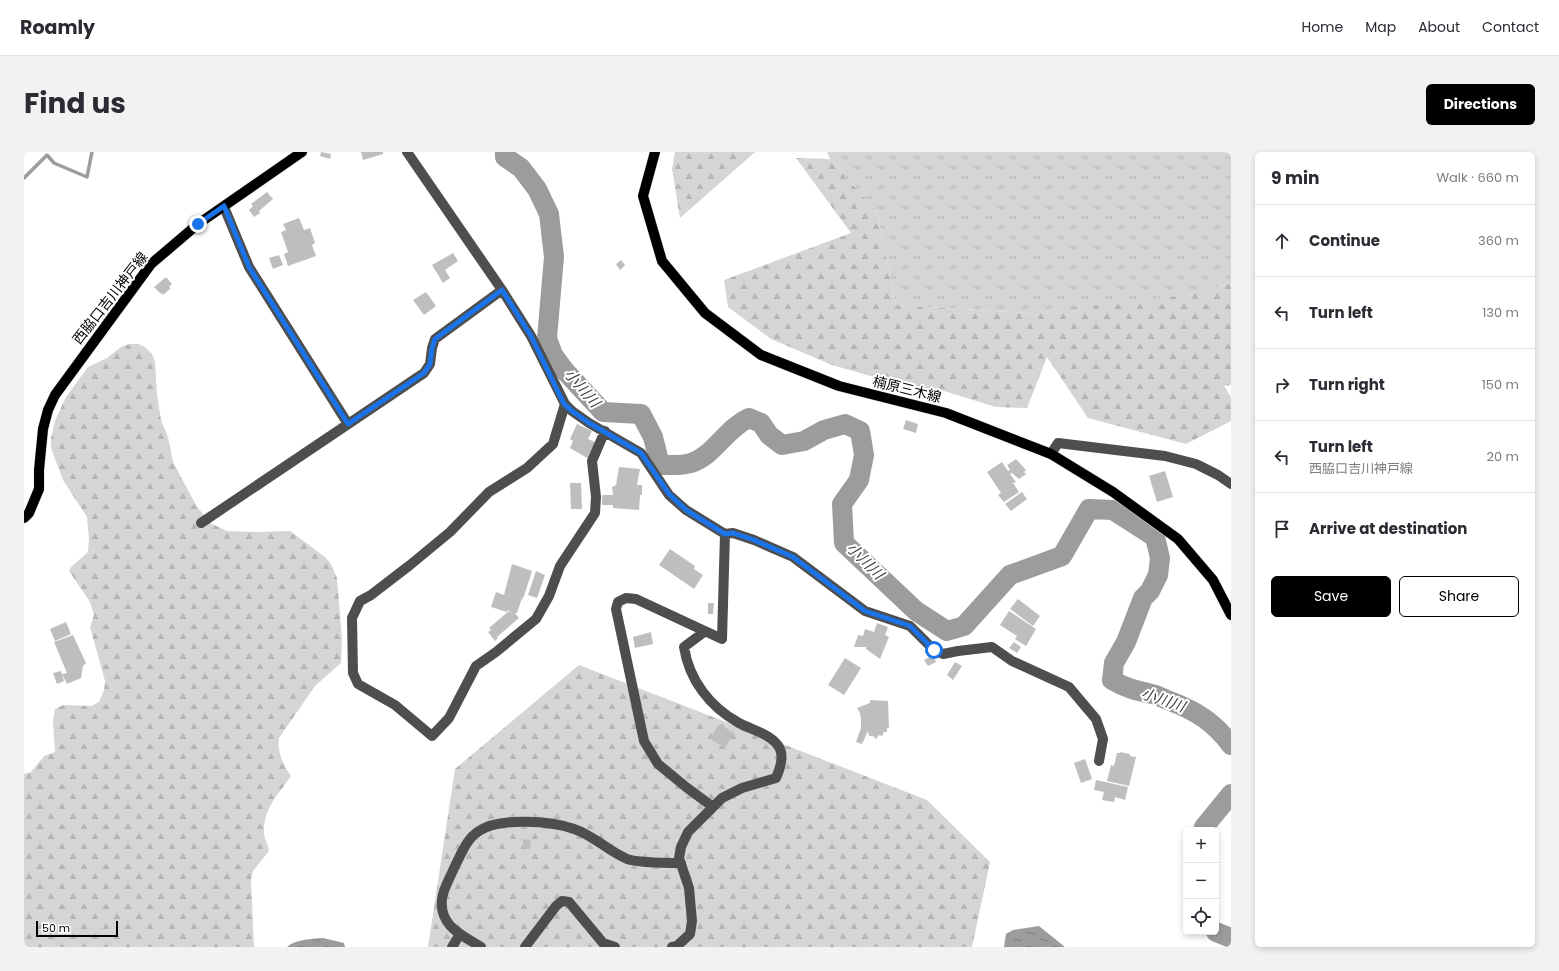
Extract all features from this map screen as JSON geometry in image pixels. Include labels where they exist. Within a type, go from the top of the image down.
[{"type":"main road","name":"西脇口吉川神戸線","points":[[24,518],[29,513],[40,489],[39,470],[43,429],[48,410],[55,395],[151,264],[198,224],[302,152]]},
{"type":"main road","name":"楠原三木線","points":[[655,152],[643,196],[662,261],[705,313],[760,355],[839,386],[946,413],[1051,454],[1113,492],[1178,539],[1213,580],[1231,614]]},
{"type":"street","points":[[407,152],[502,290],[531,336],[564,404],[589,423],[641,453],[669,494],[686,510],[725,534],[733,533],[754,540],[793,557],[865,611],[910,626],[934,650],[943,654],[992,647],[1012,661],[1069,687],[1096,719],[1103,739],[1099,761]]},
{"type":"street","points":[[224,206],[249,267],[348,424]]},
{"type":"street","points":[[201,523],[424,373],[430,364],[435,339],[502,290]]},
{"type":"street","points":[[564,404],[553,444],[527,468],[489,492],[450,532],[410,565],[371,595],[360,601],[352,618],[353,673],[358,684],[395,705],[432,736],[449,718],[476,666],[496,652],[536,619],[549,596],[560,566],[595,513],[596,497],[592,461],[605,431]]},
{"type":"street","points":[[1051,454],[1058,443],[1166,456],[1196,464],[1218,475],[1231,484]]},
{"type":"street","points":[[713,807],[658,764],[644,741],[616,609],[618,602],[626,598],[636,599],[704,632],[722,639],[725,534]]},
{"type":"street","points":[[672,947],[677,946],[690,934],[692,921],[689,888],[679,858],[681,847],[688,832],[722,798],[742,788],[776,778],[782,766],[780,749],[772,739],[739,723],[714,705],[697,684],[686,661],[684,647],[704,632]]},
{"type":"street","points":[[481,947],[452,929],[443,916],[442,899],[446,886],[466,843],[479,830],[495,824],[534,822],[552,823],[575,829],[627,859],[658,863],[681,863]]},
{"type":"street","points":[[525,947],[556,906],[562,901],[569,902],[602,945],[615,947]]},
{"type":"street","points":[[452,947],[460,934]]},
{"type":"green space","points":[[675,152],[755,152],[680,218],[672,169]]},
{"type":"green space","points":[[827,152],[1231,152],[1231,283],[1181,297],[1025,313],[896,305],[877,212],[830,159]]},
{"type":"green space","points":[[796,158],[830,159],[877,212],[896,305],[1025,313],[1187,295],[1231,283],[1231,385],[1224,386],[1231,397],[1231,421],[1186,444],[1088,418],[1047,357],[1027,408],[996,407],[944,391],[913,388],[832,365],[771,339],[728,307],[724,280],[851,233]]},
{"type":"green space","points":[[129,344],[138,344],[145,347],[152,354],[155,362],[157,395],[161,420],[168,437],[173,462],[197,507],[212,524],[227,531],[290,531],[325,557],[331,564],[337,578],[342,639],[341,663],[315,686],[279,738],[281,758],[291,776],[276,796],[269,809],[264,824],[264,833],[269,851],[253,871],[251,880],[254,947],[24,947],[24,774],[31,772],[44,756],[55,752],[53,722],[55,709],[63,705],[91,706],[99,702],[104,690],[105,681],[90,627],[94,615],[90,602],[69,571],[71,567],[88,552],[89,539],[87,517],[63,480],[51,448],[51,438],[55,421],[66,397],[88,367],[107,358],[121,347]]},
{"type":"green space","points":[[579,665],[927,800],[990,862],[972,947],[428,947],[455,769]]},
{"type":"water","points":[[1039,926],[1065,947],[1004,947],[1006,934],[1013,930]]},
{"type":"water","points":[[323,938],[344,943],[345,947],[287,947],[299,941]]},
{"type":"building","points":[[321,152],[331,154],[330,159],[320,156]]},
{"type":"building","points":[[361,152],[383,152],[383,154],[363,160]]},
{"type":"building","points":[[267,192],[273,199],[259,211],[260,213],[254,217],[249,210],[253,206],[251,204]]},
{"type":"building","points":[[299,218],[304,230],[310,228],[315,243],[312,245],[316,256],[288,266],[284,254],[288,252],[281,232],[286,230],[283,224]]},
{"type":"building","points":[[453,253],[458,261],[445,270],[450,278],[443,283],[432,265]]},
{"type":"building","points":[[279,255],[283,265],[273,269],[269,258]]},
{"type":"building","points":[[621,260],[625,265],[620,270],[616,264]]},
{"type":"building","points":[[166,277],[172,284],[169,287],[171,288],[163,295],[154,287]]},
{"type":"building","points":[[426,292],[436,306],[424,315],[413,300]]},
{"type":"building","points":[[906,420],[918,424],[916,433],[903,429]]},
{"type":"building","points":[[577,424],[592,431],[588,439],[597,443],[589,459],[570,448],[573,441],[570,439]]},
{"type":"building","points":[[1016,459],[1026,470],[1024,472],[1026,474],[1019,479],[1012,473],[1010,474],[1016,482],[1013,483],[1019,492],[1004,502],[998,495],[1001,493],[987,472],[1002,462],[1008,471],[1010,470],[1007,465]]},
{"type":"building","points":[[619,467],[640,469],[637,485],[642,485],[642,495],[640,495],[639,510],[613,508],[613,505],[602,505],[602,495],[613,495],[612,487],[616,485]]},
{"type":"building","points":[[1165,471],[1173,497],[1157,502],[1149,476]]},
{"type":"building","points":[[570,483],[581,483],[582,509],[571,509]]},
{"type":"building","points":[[1022,492],[1027,499],[1011,511],[1005,504]]},
{"type":"building","points":[[670,549],[695,566],[694,569],[703,575],[694,589],[659,565]]},
{"type":"building","points":[[512,564],[532,571],[524,596],[517,613],[515,613],[519,618],[497,637],[498,638],[495,641],[488,632],[491,630],[489,628],[509,611],[514,613],[508,610],[507,612],[491,607],[496,592],[504,595]]},
{"type":"building","points":[[536,571],[545,575],[537,598],[528,595]]},
{"type":"building","points":[[1018,599],[1040,616],[1033,626],[1010,609]]},
{"type":"building","points":[[708,603],[714,603],[713,614],[708,614]]},
{"type":"building","points":[[1009,611],[1036,629],[1026,646],[1015,639],[1017,636],[1000,625]]},
{"type":"building","points":[[66,622],[71,634],[55,641],[50,629]]},
{"type":"building","points":[[877,623],[888,627],[885,635],[889,637],[880,659],[866,649],[866,647],[854,647],[858,635],[863,636],[865,629],[874,632]]},
{"type":"building","points":[[651,632],[653,644],[635,648],[633,637]]},
{"type":"building","points":[[73,635],[86,663],[83,666],[81,678],[67,684],[62,674],[67,673],[54,642]]},
{"type":"building","points":[[1014,642],[1021,647],[1017,653],[1009,648]]},
{"type":"building","points":[[933,655],[936,662],[928,666],[924,660]]},
{"type":"building","points":[[845,658],[861,668],[844,695],[828,685]]},
{"type":"building","points":[[955,662],[962,666],[953,680],[947,675]]},
{"type":"building","points":[[61,671],[64,681],[57,684],[53,673]]},
{"type":"building","points":[[870,700],[888,701],[889,728],[887,728],[887,732],[884,732],[882,736],[879,735],[876,739],[873,736],[869,736],[868,731],[862,744],[856,742],[861,728],[860,713],[857,708],[870,703]]},
{"type":"building","points":[[719,724],[734,733],[725,748],[710,739]]},
{"type":"building","points":[[1120,752],[1136,757],[1129,786],[1107,781],[1111,765],[1114,766],[1117,753]]},
{"type":"building","points":[[1085,759],[1092,779],[1081,783],[1074,763]]},
{"type":"building","points":[[1096,780],[1128,787],[1125,800],[1115,797],[1114,802],[1102,800],[1104,792],[1094,790]]},
{"type":"building","points":[[523,839],[531,840],[530,849],[523,848]]},
{"type":"waterway","points":[[24,178],[47,155],[54,163],[87,177],[92,152]]},
{"type":"waterway","name":"小川川","points":[[505,152],[505,157],[521,168],[537,189],[549,214],[554,257],[547,338],[553,355],[565,371],[603,412],[641,414],[653,437],[660,465],[683,465],[699,459],[714,448],[741,422],[749,418],[761,423],[769,435],[782,445],[804,441],[824,430],[845,424],[860,431],[864,455],[859,480],[842,504],[844,543],[916,611],[947,631],[964,626],[1010,575],[1062,556],[1089,509],[1113,510],[1155,537],[1160,558],[1158,575],[1150,591],[1143,598],[1126,642],[1114,663],[1112,680],[1132,689],[1156,695],[1196,713],[1218,730],[1231,745]]},
{"type":"waterway","name":"小川川","points":[[1204,827],[1231,794]]},
{"type":"waterway","name":"小川川","points":[[1219,933],[1231,938]]},
{"type":"route","points":[[198,224],[224,206],[249,267],[348,424],[424,373],[430,364],[435,339],[502,290],[531,336],[564,404],[589,423],[641,453],[669,494],[686,510],[725,534],[733,533],[754,540],[793,557],[865,611],[910,626],[934,650]]}]
